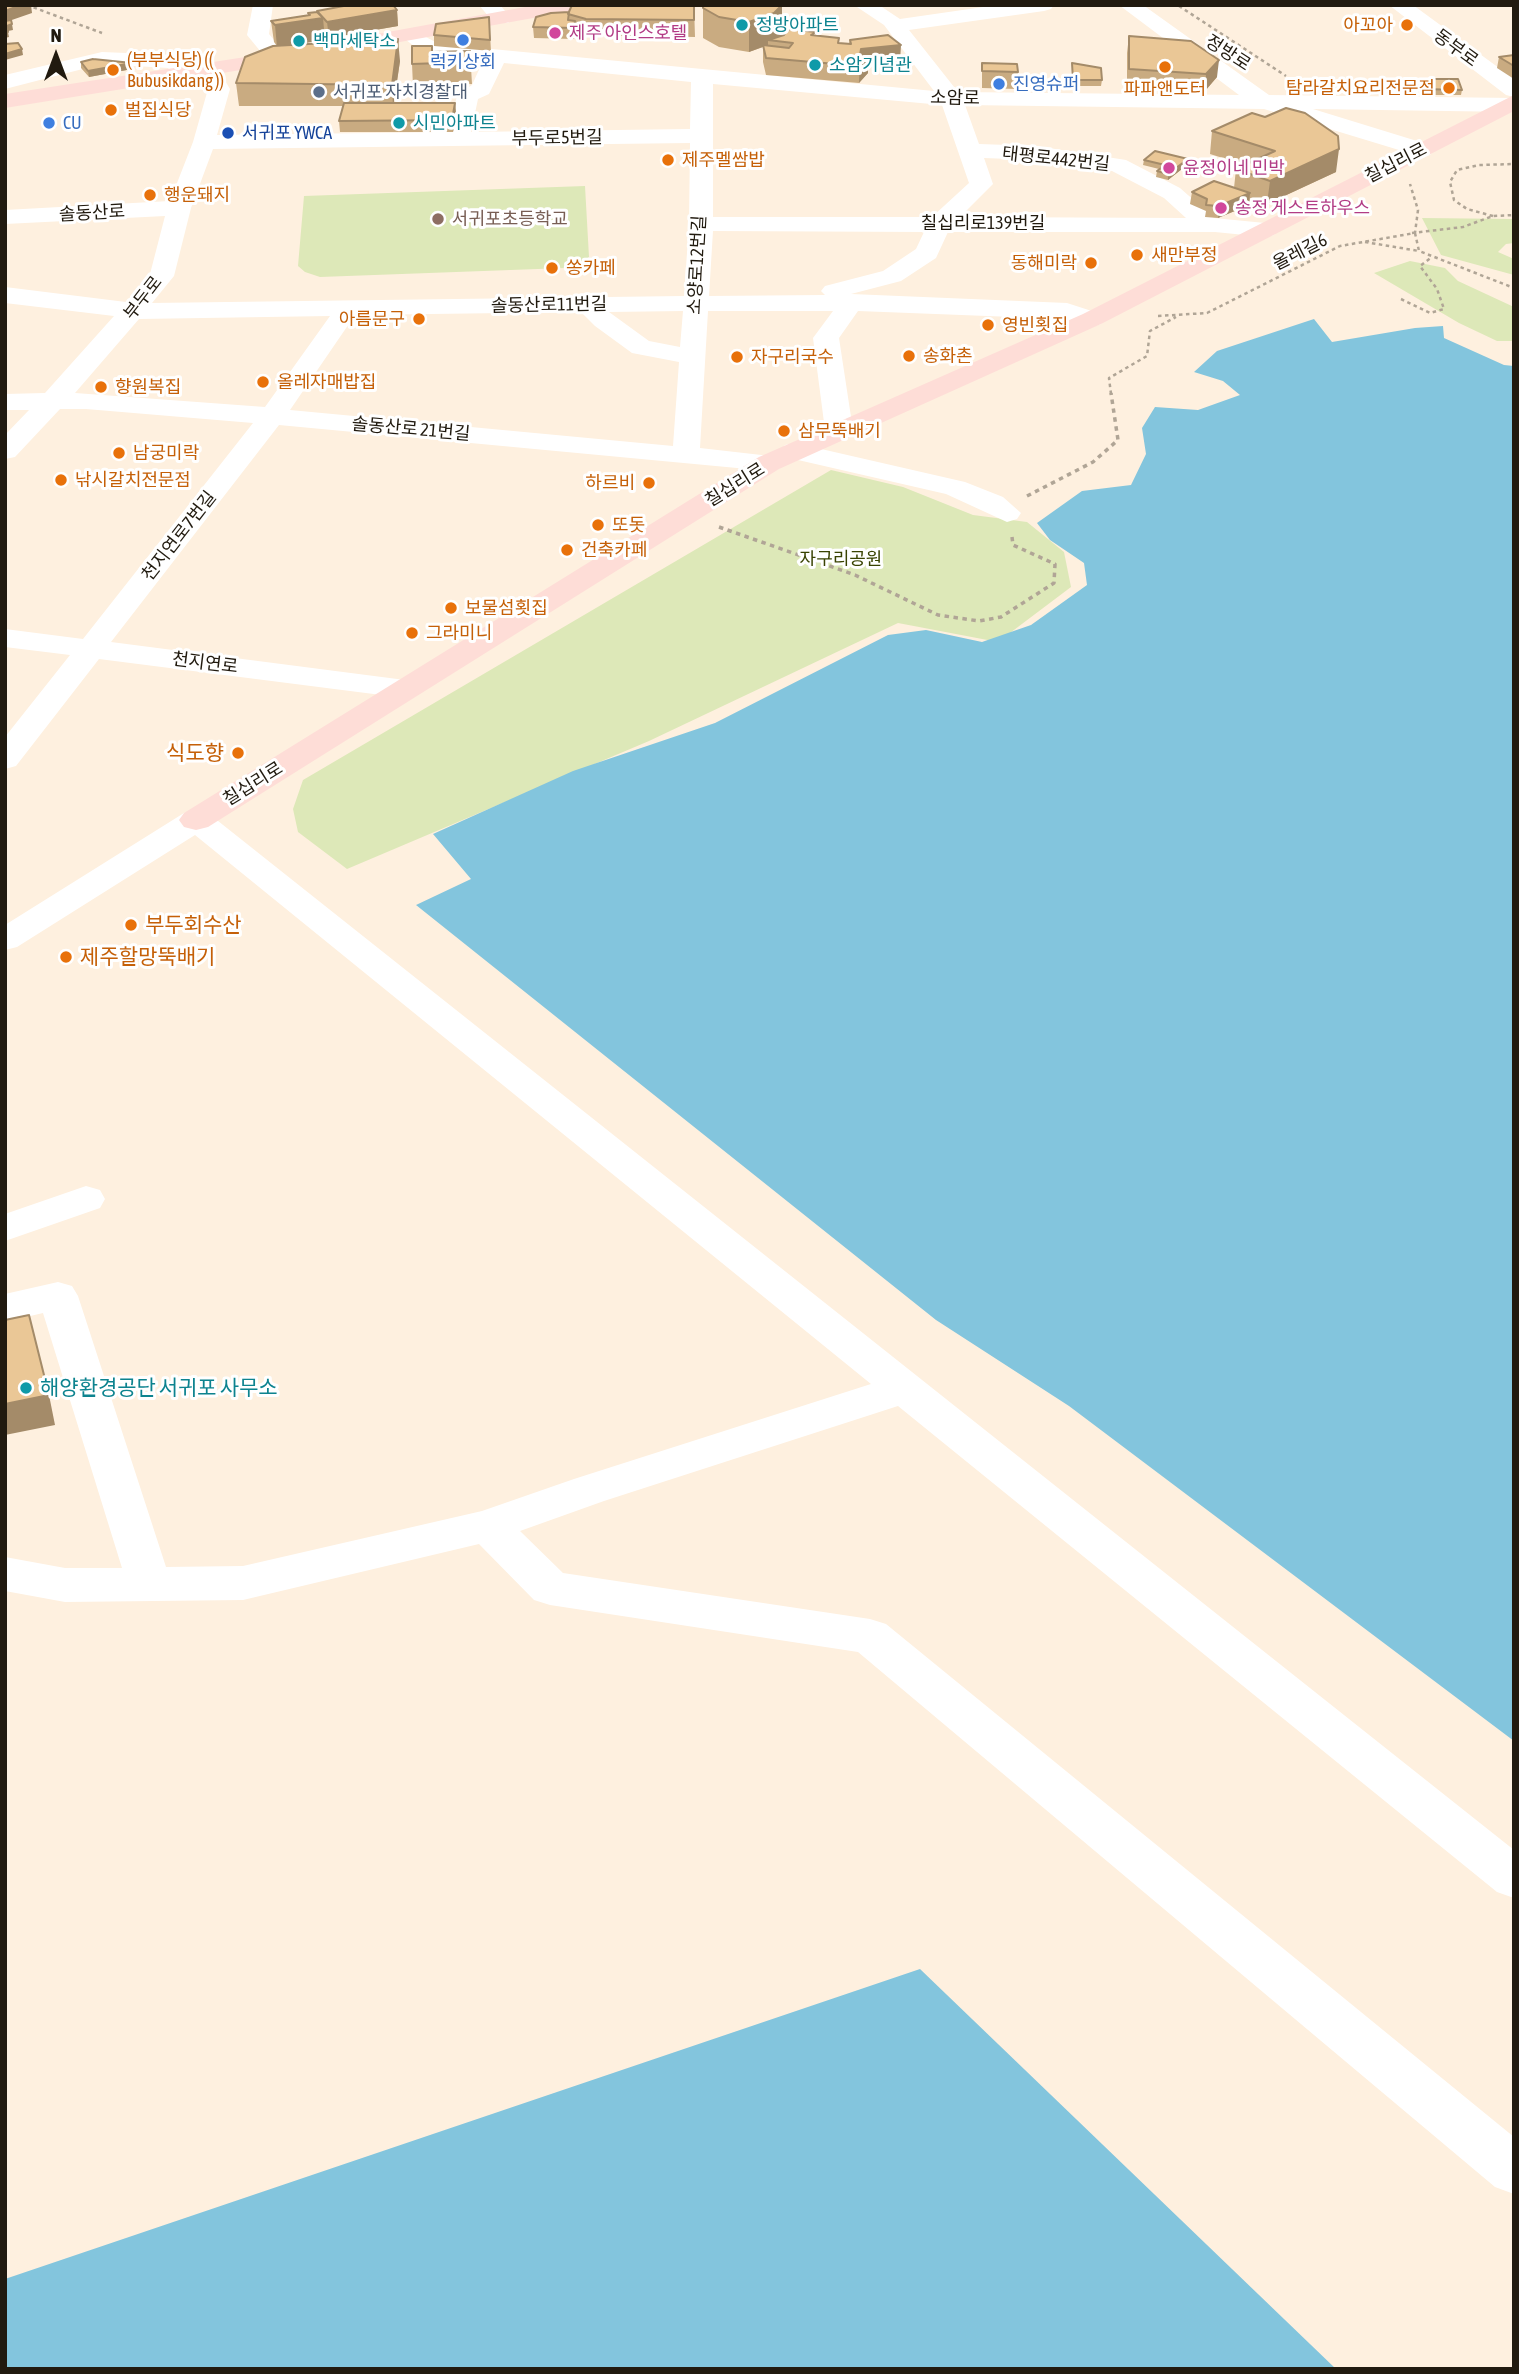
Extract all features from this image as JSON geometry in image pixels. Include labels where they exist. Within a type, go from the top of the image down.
[{"type":"main road","points":[[5,101],[411,35],[495,12],[577,13]]},
{"type":"main road","name":"칠십리로","points":[[196,820],[782,457],[1092,319],[1131,311],[1265,230],[1512,101]]},
{"type":"street","points":[[263,5],[258,35],[278,58]]},
{"type":"street","name":"태평로442번길","points":[[839,430],[827,338],[846,310],[834,291],[892,276],[927,253],[940,223],[981,184],[951,98],[894,26],[875,10],[864,5]]},
{"type":"street","points":[[894,26],[1044,5]]},
{"type":"street","name":"정방로","points":[[1129,5],[1262,101]]},
{"type":"street","name":"정방로","points":[[1156,5],[1301,101]]},
{"type":"street","name":"동부로","points":[[1399,5],[1512,101]]},
{"type":"street","name":"소암로","points":[[411,35],[433,50],[951,98],[1512,101]]},
{"type":"street","points":[[458,139],[468,96],[481,89],[496,56]]},
{"type":"street","points":[[5,82],[102,58],[174,62],[195,70]]},
{"type":"street","name":"부두로","points":[[5,451],[162,276],[179,208],[204,142],[219,89],[195,70]]},
{"type":"street","name":"소양로12번길","points":[[686,451],[701,224],[702,75]]},
{"type":"street","points":[[1262,101],[1422,150]]},
{"type":"street","name":"부두로5번길","points":[[204,142],[700,136]]},
{"type":"street","name":"태평로442번길","points":[[970,151],[1036,153],[1118,165],[1172,193],[1206,225]]},
{"type":"street","name":"솔동산로","points":[[5,218],[179,208]]},
{"type":"street","name":"칠십리로139번길","points":[[701,224],[1206,225],[1265,230]]},
{"type":"street","name":"솔동산로11번길","points":[[5,295],[133,311],[843,303],[1067,311],[1092,319]]},
{"type":"street","points":[[588,304],[604,321],[640,347],[692,357]]},
{"type":"street","name":"천지연로7번길","points":[[5,759],[272,416],[347,309]]},
{"type":"street","name":"솔동산로 21번길","points":[[5,402],[53,400],[782,457],[955,488],[993,503],[1012,504]]},
{"type":"street","name":"천지연로","points":[[5,638],[405,689]]},
{"type":"street","points":[[196,820],[1514,1878]]},
{"type":"street","name":"칠십리로","points":[[11,932],[196,820]]},
{"type":"street","points":[[5,1227],[86,1199]]},
{"type":"street","points":[[5,1308],[58,1296],[149,1584]]},
{"type":"street","points":[[5,1574],[65,1585],[243,1583],[488,1526],[589,1490],[904,1389]]},
{"type":"street","points":[[488,1526],[550,1588],[870,1636],[1514,2170]]},
{"type":"path","points":[[27,5],[60,19]]},
{"type":"path","points":[[1179,5],[1324,102]]},
{"type":"path","points":[[1514,164],[1479,164],[1457,170],[1450,182],[1454,200],[1467,209],[1493,216],[1514,215]]},
{"type":"path","points":[[1406,174],[1418,210],[1415,233],[1419,251]]},
{"type":"path","name":"올레길6","points":[[1131,311],[1177,316],[1207,313],[1340,246],[1463,227],[1493,216]]},
{"type":"path","points":[[1360,241],[1419,251],[1514,288]]},
{"type":"path","points":[[1401,299],[1430,313],[1444,309],[1437,289],[1420,266],[1433,257]]},
{"type":"path","points":[[715,526],[855,575],[938,615],[979,621],[1001,617],[1054,583],[1055,564],[1013,545],[1012,504],[1093,462],[1118,440],[1110,379],[1147,356],[1150,331],[1177,316]]},
{"type":"green space","points":[[585,186],[589,257],[578,265],[565,268],[320,277],[305,272],[298,266],[304,196]]},
{"type":"green space","points":[[1422,218],[1514,219],[1514,243],[1506,244],[1498,252],[1514,259],[1514,275],[1441,255]]},
{"type":"green space","points":[[1410,261],[1445,268],[1458,281],[1514,307],[1514,341],[1497,341],[1459,323],[1374,273]]},
{"type":"green space","name":"자구리공원","points":[[831,470],[903,487],[973,515],[1027,522],[1064,552],[1071,587],[998,642],[898,623],[649,741],[347,869],[298,832],[293,809],[303,780]]},
{"type":"water","points":[[1314,319],[1332,342],[1443,326],[1444,338],[1504,365],[1514,366],[1514,1741],[1069,1406],[936,1320],[416,905],[471,879],[433,834],[573,771],[715,723],[888,635],[926,630],[982,642],[1031,625],[1087,585],[1084,563],[1050,540],[1037,523],[1082,491],[1131,485],[1146,454],[1142,428],[1155,407],[1198,410],[1240,395],[1223,381],[1194,372],[1217,351]]},
{"type":"water","points":[[920,1969],[1336,2369],[5,2369],[5,2279]]},
{"type":"building","points":[[5,5],[21,5],[5,11]]},
{"type":"building","points":[[349,5],[393,5],[397,10],[327,22],[317,11]]},
{"type":"building","points":[[572,5],[694,5],[694,20],[586,19],[568,14]]},
{"type":"building","points":[[703,5],[782,5],[774,13],[749,22],[719,17],[703,8]]},
{"type":"building","points":[[317,12],[323,18],[275,25],[271,21],[310,15],[308,13]]},
{"type":"building","points":[[569,12],[568,20],[575,21],[574,28],[533,27],[536,17]]},
{"type":"building","points":[[489,17],[490,40],[434,35],[436,24]]},
{"type":"building","points":[[11,20],[12,24],[7,26],[8,32],[5,32],[5,21]]},
{"type":"building","points":[[787,29],[816,32],[811,35],[839,38],[838,43],[851,44],[850,40],[888,35],[901,45],[861,49],[860,55],[868,56],[859,66],[766,58],[763,45],[789,48],[793,43],[768,40],[784,35]]},
{"type":"building","points":[[1129,36],[1191,41],[1219,60],[1206,74],[1129,69]]},
{"type":"building","points":[[398,39],[392,85],[236,83],[245,57],[273,46]]},
{"type":"building","points":[[18,43],[22,49],[5,54],[5,44]]},
{"type":"building","points":[[412,46],[432,46],[432,52],[470,51],[470,62],[412,64]]},
{"type":"building","points":[[1514,55],[1514,66],[1499,57]]},
{"type":"building","points":[[93,59],[132,63],[88,71],[81,62]]},
{"type":"building","points":[[982,63],[1017,64],[1018,72],[982,71]]},
{"type":"building","points":[[1072,63],[1101,68],[1102,80],[1073,80]]},
{"type":"building","points":[[1419,79],[1458,79],[1462,90],[1423,89]]},
{"type":"building","points":[[344,103],[455,103],[452,120],[339,121]]},
{"type":"building","points":[[1286,108],[1305,113],[1338,136],[1339,149],[1270,181],[1236,169],[1275,151],[1212,131],[1252,113],[1265,117]]},
{"type":"building","points":[[1155,151],[1188,159],[1168,174],[1157,171],[1165,165],[1144,160]]},
{"type":"building","points":[[1214,181],[1250,193],[1219,206],[1206,205],[1207,199],[1192,192]]},
{"type":"building","points":[[29,1315],[49,1395],[5,1404],[5,1320]]},
{"type":"place","name":"정방아파트","points":[[742,25]]},
{"type":"place","name":"아꼬아","points":[[1407,25]]},
{"type":"place","name":"제주 아인스호텔","points":[[555,33]]},
{"type":"place","name":"럭키상회","points":[[463,40]]},
{"type":"place","name":"백마세탁소","points":[[299,41]]},
{"type":"place","name":"소암기념관","points":[[815,65]]},
{"type":"place","name":"파파앤도터","points":[[1165,67]]},
{"type":"place","name":"(부부식당) (( Bubusikdang ))","points":[[113,70]]},
{"type":"place","name":"진영슈퍼","points":[[999,84]]},
{"type":"place","name":"탐라갈치요리전문점","points":[[1449,88]]},
{"type":"place","name":"서귀포 자치경찰대","points":[[319,92]]},
{"type":"place","name":"벌집식당","points":[[111,110]]},
{"type":"place","name":"CU","points":[[49,123]]},
{"type":"place","name":"시민아파트","points":[[399,123]]},
{"type":"place","name":"서귀포 YWCA","points":[[228,133]]},
{"type":"place","name":"제주멜쌈밥","points":[[668,160]]},
{"type":"place","name":"윤정이네 민박","points":[[1169,168]]},
{"type":"place","name":"행운돼지","points":[[150,195]]},
{"type":"place","name":"송정 게스트하우스","points":[[1221,208]]},
{"type":"place","name":"서귀포초등학교","points":[[438,219]]},
{"type":"place","name":"새만부정","points":[[1137,255]]},
{"type":"place","name":"동해미락","points":[[1091,263]]},
{"type":"place","name":"쏭카페","points":[[552,268]]},
{"type":"place","name":"아름문구","points":[[419,319]]},
{"type":"place","name":"영빈횟집","points":[[988,325]]},
{"type":"place","name":"송화촌","points":[[909,356]]},
{"type":"place","name":"자구리국수","points":[[737,357]]},
{"type":"place","name":"올레자매밥집","points":[[263,382]]},
{"type":"place","name":"향원복집","points":[[101,387]]},
{"type":"place","name":"삼무뚝배기","points":[[784,431]]},
{"type":"place","name":"남궁미락","points":[[119,453]]},
{"type":"place","name":"낚시갈치전문점","points":[[61,480]]},
{"type":"place","name":"하르비","points":[[649,483]]},
{"type":"place","name":"또돗","points":[[598,525]]},
{"type":"place","name":"건축카페","points":[[567,550]]},
{"type":"place","name":"보물섬횟집","points":[[451,608]]},
{"type":"place","name":"그라미니","points":[[412,633]]},
{"type":"place","name":"식도향","points":[[238,753]]},
{"type":"place","name":"부두회수산","points":[[131,925]]},
{"type":"place","name":"제주할망뚝배기","points":[[66,957]]},
{"type":"place","name":"해양환경공단 서귀포 사무소","points":[[26,1388]]}]
